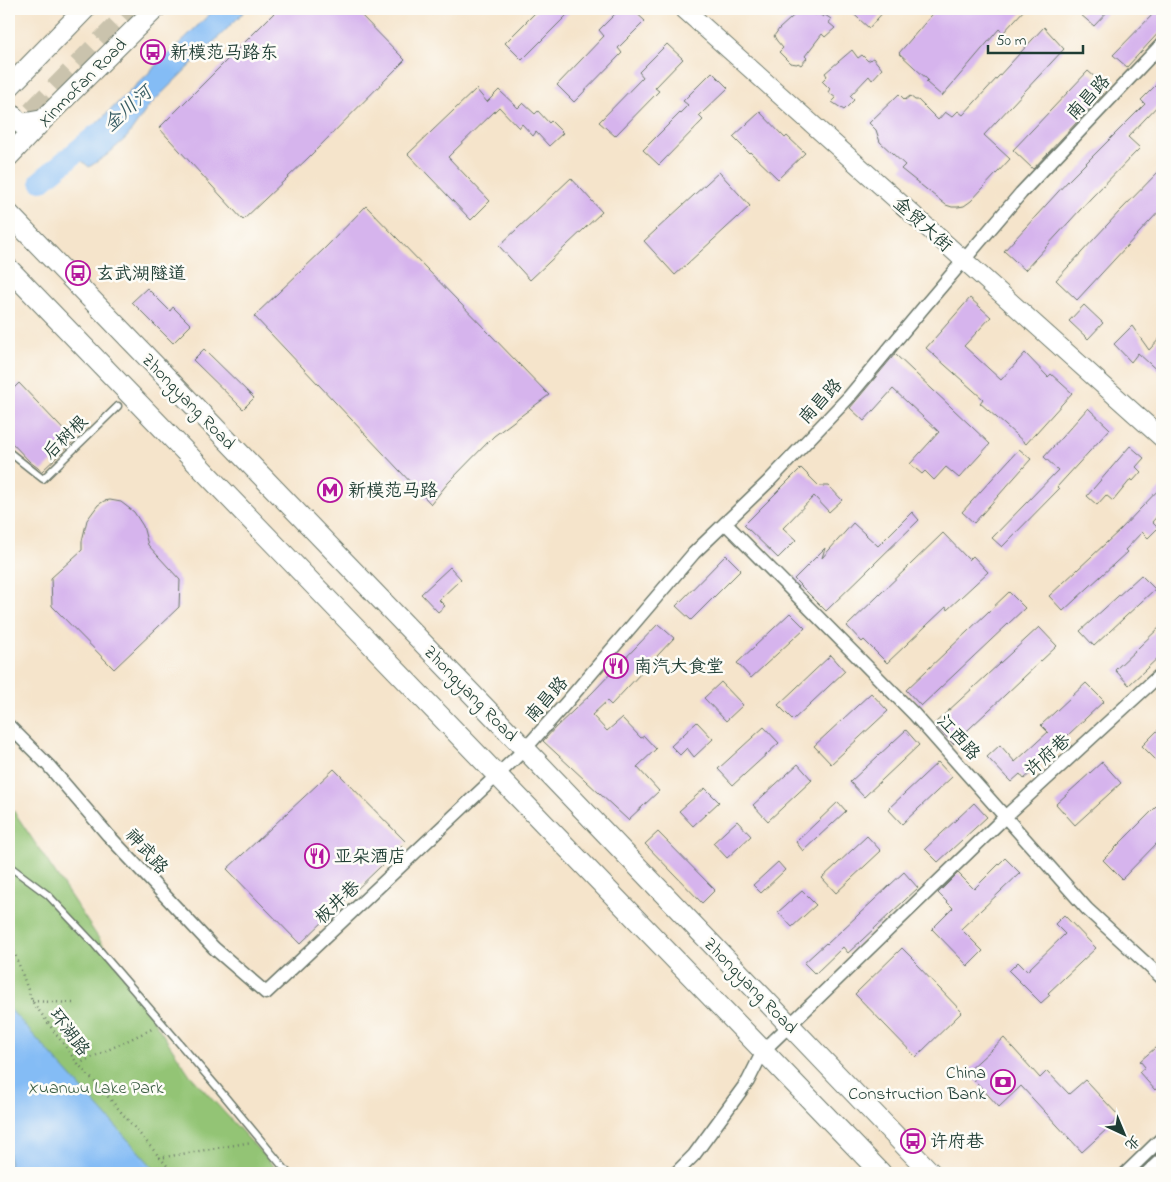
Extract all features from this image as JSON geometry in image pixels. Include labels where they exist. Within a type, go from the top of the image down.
[{"type":"main road","points":[[9,87],[84,9]]},
{"type":"main road","name":"Xinmofan Road","points":[[9,156],[155,9]]},
{"type":"main road","points":[[9,112],[20,124],[43,120]]},
{"type":"main road","name":"Zhongyang Road","points":[[9,214],[932,1173]]},
{"type":"main road","points":[[9,269],[881,1173]]},
{"type":"street","name":"金贸大街","points":[[684,9],[1162,438]]},
{"type":"street","name":"南昌路","points":[[498,775],[525,749],[566,703],[694,553],[769,480],[848,398],[1021,193],[1162,44]]},
{"type":"street","name":"江西路","points":[[725,523],[914,714],[1087,908],[1162,978]]},
{"type":"street","name":"许府巷","points":[[676,1173],[694,1155],[748,1081],[763,1051],[1006,816],[1162,673]]},
{"type":"street","name":"神武路","points":[[9,726],[48,766],[108,835],[214,948],[266,993]]},
{"type":"street","name":"板井巷","points":[[266,993],[498,775]]},
{"type":"street","points":[[1126,1173],[1162,1138]]},
{"type":"street","points":[[1147,1173],[1162,1159]]},
{"type":"lane","name":"后树根","points":[[9,452],[43,479],[118,406]]},
{"type":"lane","points":[[9,866],[48,895],[95,945],[288,1173]]},
{"type":"path","name":"环湖路","points":[[9,937],[32,1002],[78,1064],[173,1173]]},
{"type":"path","points":[[32,1002],[74,1003]]},
{"type":"path","points":[[78,1064],[163,1024]]},
{"type":"path","points":[[159,1158],[261,1141]]},
{"type":"green space","name":"Xuanwu Lake Park","points":[[9,804],[190,1075],[280,1173],[9,1173]]},
{"type":"water","points":[[215,9],[247,9],[149,106],[127,137],[107,155],[89,167],[69,149],[96,124]]},
{"type":"water","points":[[9,1008],[158,1173],[9,1173]]},
{"type":"building","points":[[278,9],[355,9],[405,60],[308,158],[243,220],[159,128]]},
{"type":"building","points":[[539,9],[573,9],[522,60],[505,43]]},
{"type":"building","points":[[620,9],[632,9],[645,21],[618,48],[622,53],[574,102],[557,85],[604,36],[599,30]]},
{"type":"building","points":[[801,9],[807,9],[815,15],[818,13],[823,17],[825,15],[831,19],[829,23],[835,28],[825,37],[822,34],[805,56],[807,58],[801,65],[790,63],[779,52],[783,48],[774,36]]},
{"type":"building","points":[[848,9],[886,9],[869,28]]},
{"type":"building","points":[[937,9],[1025,9],[1003,33],[999,29],[942,96],[899,53]]},
{"type":"building","points":[[1085,9],[1110,9],[1094,26],[1080,14]]},
{"type":"building","points":[[1158,9],[1162,9],[1162,29],[1127,67],[1113,55]]},
{"type":"building","points":[[1044,27],[1064,49],[984,135],[1010,159],[971,201],[964,206],[958,207],[946,205],[901,169],[905,165],[880,142],[876,130],[869,123],[899,94],[905,100],[910,96],[918,100],[938,120],[945,112],[952,117],[958,111],[963,115]]},
{"type":"building","points":[[667,44],[683,59],[655,88],[659,91],[615,136],[599,122],[643,77],[639,72]]},
{"type":"building","points":[[852,50],[858,58],[862,55],[868,61],[873,58],[882,69],[872,80],[869,76],[850,96],[854,100],[844,110],[832,102],[836,98],[828,92],[830,89],[822,81],[827,76],[825,73]]},
{"type":"building","points":[[1088,71],[1108,89],[1033,169],[1013,150]]},
{"type":"building","points":[[712,72],[728,88],[699,116],[703,120],[659,165],[643,150],[688,105],[683,101]]},
{"type":"building","points":[[1162,79],[1162,101],[1128,137],[1140,148],[1025,270],[1004,251],[1068,181],[1145,104],[1141,100]]},
{"type":"building","points":[[476,89],[487,102],[499,90],[518,108],[523,103],[535,114],[538,111],[549,123],[551,121],[563,133],[549,146],[536,132],[533,136],[522,124],[519,128],[499,107],[448,157],[490,201],[471,220],[408,154]]},
{"type":"building","points":[[760,112],[785,138],[787,136],[805,153],[778,179],[733,137]]},
{"type":"building","points":[[1162,168],[1162,208],[1077,300],[1056,280]]},
{"type":"building","points":[[719,172],[750,206],[675,275],[644,241]]},
{"type":"building","points":[[571,178],[602,212],[530,280],[499,246]]},
{"type":"building","points":[[366,206],[549,395],[494,436],[448,483],[431,504],[254,316]]},
{"type":"building","points":[[147,288],[170,311],[173,307],[191,325],[173,343],[132,302]]},
{"type":"building","points":[[970,298],[991,317],[964,346],[1001,380],[1025,353],[1048,377],[1051,374],[1072,393],[1026,444],[980,403],[983,399],[926,348]]},
{"type":"building","points":[[1084,305],[1103,323],[1088,339],[1069,321]]},
{"type":"building","points":[[1132,326],[1149,350],[1162,336],[1162,375],[1138,353],[1131,362],[1114,344]]},
{"type":"building","points":[[204,349],[254,398],[243,409],[193,360]]},
{"type":"building","points":[[895,354],[990,444],[959,478],[946,467],[934,480],[925,471],[922,474],[910,464],[939,432],[893,389],[864,421],[850,408]]},
{"type":"building","points":[[19,383],[74,441],[42,471],[30,462],[9,440],[9,393]]},
{"type":"building","points":[[1088,408],[1110,429],[1057,487],[1059,489],[1002,547],[992,538],[1058,470],[1044,457]]},
{"type":"building","points":[[1130,446],[1144,458],[1136,467],[1141,472],[1133,481],[1131,479],[1113,501],[1106,495],[1097,505],[1087,496]]},
{"type":"building","points":[[1019,449],[1031,459],[974,523],[962,512]]},
{"type":"building","points":[[801,468],[819,486],[829,486],[842,500],[829,512],[814,496],[783,528],[796,540],[778,558],[744,525]]},
{"type":"building","points":[[1162,486],[1162,511],[1152,522],[1158,528],[1148,538],[1142,532],[1125,550],[1127,552],[1063,611],[1049,596],[1120,530]]},
{"type":"building","points":[[110,500],[121,502],[134,512],[143,526],[148,545],[180,580],[179,607],[114,669],[52,606],[51,578],[82,550],[87,520],[98,505]]},
{"type":"building","points":[[912,512],[919,520],[826,611],[794,579],[825,548],[822,558],[853,523],[878,546]]},
{"type":"building","points":[[943,533],[969,560],[973,556],[988,572],[947,610],[946,607],[887,663],[864,640],[862,642],[847,626]]},
{"type":"building","points":[[726,555],[741,570],[691,620],[676,606]]},
{"type":"building","points":[[450,567],[461,579],[439,600],[445,606],[438,612],[421,594]]},
{"type":"building","points":[[1141,575],[1155,589],[1094,646],[1080,631]]},
{"type":"building","points":[[1009,592],[1025,608],[921,706],[906,690]]},
{"type":"building","points":[[790,613],[805,628],[751,678],[737,663]]},
{"type":"building","points":[[658,624],[674,638],[611,705],[607,701],[592,715],[607,731],[622,718],[641,738],[644,736],[656,749],[637,767],[659,791],[628,820],[543,741]]},
{"type":"building","points":[[1162,625],[1162,654],[1129,685],[1115,670]]},
{"type":"building","points":[[1039,627],[1057,646],[953,744],[934,724]]},
{"type":"building","points":[[831,655],[845,671],[793,720],[778,705]]},
{"type":"building","points":[[721,682],[743,705],[726,721],[704,698]]},
{"type":"building","points":[[1086,683],[1104,701],[1050,752],[1052,754],[1024,779],[1020,774],[1011,782],[987,757],[1000,745],[1015,762],[1048,732],[1041,725]]},
{"type":"building","points":[[871,693],[888,711],[831,764],[814,746]]},
{"type":"building","points":[[697,722],[713,739],[694,757],[687,748],[680,755],[671,746]]},
{"type":"building","points":[[1162,726],[1162,766],[1142,746]]},
{"type":"building","points":[[764,727],[779,743],[733,785],[718,769]]},
{"type":"building","points":[[906,730],[919,745],[864,797],[850,782]]},
{"type":"building","points":[[938,762],[952,777],[902,824],[888,809]]},
{"type":"building","points":[[1102,762],[1121,783],[1075,825],[1056,804]]},
{"type":"building","points":[[798,764],[812,780],[768,821],[753,805]]},
{"type":"building","name":"亚朵酒店","points":[[334,769],[406,842],[300,944],[227,869]]},
{"type":"building","points":[[705,788],[719,802],[693,826],[679,811]]},
{"type":"building","points":[[1162,801],[1162,838],[1122,879],[1103,860]]},
{"type":"building","points":[[838,802],[846,811],[803,851],[796,842]]},
{"type":"building","points":[[974,803],[987,817],[938,862],[925,849]]},
{"type":"building","points":[[737,821],[751,836],[727,858],[713,843]]},
{"type":"building","points":[[658,832],[715,890],[702,903],[645,844]]},
{"type":"building","points":[[867,836],[881,851],[836,893],[822,878]]},
{"type":"building","points":[[1005,858],[1020,873],[961,929],[983,951],[968,966],[932,929],[953,908],[938,893],[958,873],[974,889]]},
{"type":"building","points":[[778,862],[785,870],[761,893],[753,885]]},
{"type":"building","points":[[904,872],[918,888],[848,953],[843,947],[815,974],[804,963]]},
{"type":"building","points":[[802,891],[816,905],[792,927],[778,912]]},
{"type":"building","points":[[1064,915],[1096,948],[1048,993],[1050,995],[1041,1003],[1009,971],[1018,962],[1027,971],[1065,934],[1055,924]]},
{"type":"building","points":[[902,948],[962,1012],[916,1057],[855,994]]},
{"type":"building","points":[[1004,1038],[1040,1078],[1047,1071],[1069,1094],[1085,1080],[1120,1117],[1082,1152],[1021,1086],[999,1107],[967,1072]]},
{"type":"building","points":[[1162,1042],[1162,1083],[1155,1090],[1139,1072],[1145,1067],[1140,1061]]},
{"type":"waterway","name":"金川河","points":[[41,181],[98,134]]},
{"type":"tunnel","points":[[9,136],[134,9]]},
{"type":"place","name":"新模范马路东","points":[[153,52]]},
{"type":"place","name":"玄武湖隧道","points":[[78,273]]},
{"type":"place","name":"新模范马路","points":[[330,490]]},
{"type":"place","name":"南汽大食堂","points":[[616,666]]},
{"type":"place","name":"亚朵酒店","points":[[317,856]]},
{"type":"place","name":"China Construction Bank","points":[[1003,1082]]},
{"type":"place","name":"许府巷","points":[[913,1141]]}]
